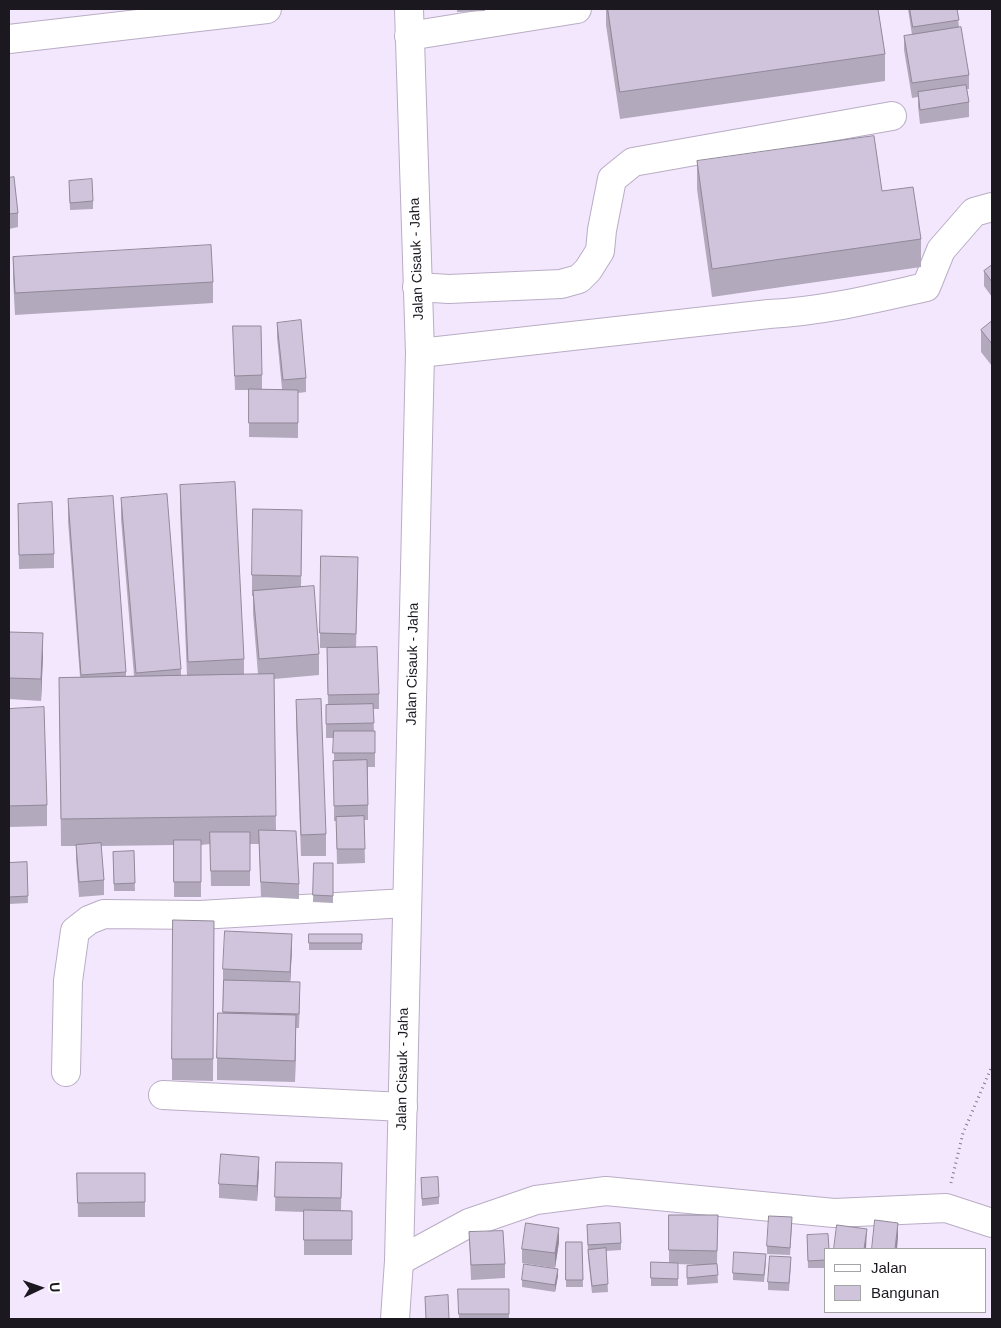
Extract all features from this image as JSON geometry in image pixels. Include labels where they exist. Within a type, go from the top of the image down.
[{"type":"street","points":[[9,39],[267,9]]},
{"type":"street","name":"Jalan Cisauk - Jaha","points":[[395,1319],[399,1261],[420,353],[409,9]]},
{"type":"street","points":[[409,36],[578,9]]},
{"type":"street","points":[[417,287],[449,289],[561,284],[579,279],[588,270],[600,251],[612,179],[633,162],[892,116]]},
{"type":"street","points":[[420,353],[769,314],[804,312],[843,306],[926,287],[941,250],[974,212],[992,207]]},
{"type":"street","points":[[66,1072],[68,981],[76,930],[89,920],[104,914],[200,915],[406,904]]},
{"type":"street","points":[[163,1095],[402,1107]]},
{"type":"street","points":[[399,1261],[469,1223],[536,1200],[606,1191],[834,1213],[946,1208],[992,1223]]},
{"type":"path","points":[[946,1208],[963,1133],[992,1066]]},
{"type":"building","points":[[608,9],[878,9],[885,54],[620,92]]},
{"type":"building","points":[[910,9],[957,9],[959,20],[913,27]]},
{"type":"building","points":[[961,27],[969,75],[912,83],[904,36]]},
{"type":"building","points":[[966,85],[969,102],[920,110],[918,92]]},
{"type":"building","points":[[874,136],[882,191],[913,187],[921,239],[712,269],[697,161]]},
{"type":"building","points":[[14,177],[18,213],[9,214],[9,178]]},
{"type":"building","points":[[92,179],[93,201],[70,203],[69,181]]},
{"type":"building","points":[[211,245],[213,282],[15,293],[13,257]]},
{"type":"building","points":[[992,265],[992,282],[984,271]]},
{"type":"building","points":[[301,320],[306,378],[283,380],[277,323]]},
{"type":"building","points":[[992,321],[992,344],[981,330]]},
{"type":"building","points":[[233,326],[261,326],[262,375],[235,376]]},
{"type":"building","points":[[249,389],[298,390],[298,423],[249,423]]},
{"type":"building","points":[[235,482],[244,659],[188,662],[180,485]]},
{"type":"building","points":[[167,494],[181,669],[136,673],[121,498]]},
{"type":"building","points":[[113,496],[126,672],[81,675],[68,499]]},
{"type":"building","points":[[52,502],[54,554],[19,555],[18,504]]},
{"type":"building","points":[[253,509],[302,510],[301,576],[252,575]]},
{"type":"building","points":[[321,556],[358,557],[356,634],[320,633]]},
{"type":"building","points":[[314,586],[319,654],[259,659],[253,591]]},
{"type":"building","points":[[9,632],[43,633],[41,679],[9,678]]},
{"type":"building","points":[[377,647],[379,694],[328,695],[327,648]]},
{"type":"building","points":[[274,674],[276,816],[61,819],[59,678]]},
{"type":"building","points":[[321,699],[326,834],[301,835],[296,700]]},
{"type":"building","points":[[373,704],[374,723],[326,724],[326,705]]},
{"type":"building","points":[[44,707],[47,805],[9,806],[9,709]]},
{"type":"building","points":[[334,731],[375,731],[375,753],[333,753]]},
{"type":"building","points":[[367,760],[368,805],[334,806],[333,761]]},
{"type":"building","points":[[364,816],[365,849],[337,849],[336,817]]},
{"type":"building","points":[[259,830],[296,831],[299,884],[261,882]]},
{"type":"building","points":[[210,832],[250,832],[250,871],[211,871]]},
{"type":"building","points":[[174,840],[201,840],[201,882],[174,882]]},
{"type":"building","points":[[101,843],[104,880],[79,882],[76,845]]},
{"type":"building","points":[[134,851],[135,883],[114,884],[113,852]]},
{"type":"building","points":[[27,862],[28,896],[9,897],[9,863]]},
{"type":"building","points":[[314,863],[333,863],[333,896],[313,895]]},
{"type":"building","points":[[173,920],[214,921],[213,1059],[172,1059]]},
{"type":"building","points":[[225,931],[292,934],[290,972],[223,969]]},
{"type":"building","points":[[309,934],[362,934],[362,943],[309,943]]},
{"type":"building","points":[[224,980],[300,982],[299,1014],[223,1012]]},
{"type":"building","points":[[218,1013],[296,1015],[295,1061],[217,1058]]},
{"type":"building","points":[[221,1154],[259,1157],[257,1186],[219,1184]]},
{"type":"building","points":[[276,1162],[342,1163],[341,1198],[275,1197]]},
{"type":"building","points":[[77,1173],[145,1173],[145,1202],[78,1203]]},
{"type":"building","points":[[438,1177],[439,1197],[422,1199],[421,1178]]},
{"type":"building","points":[[304,1210],[352,1211],[352,1240],[304,1240]]},
{"type":"building","points":[[669,1215],[718,1215],[717,1251],[669,1250]]},
{"type":"building","points":[[769,1216],[792,1217],[790,1248],[767,1246]]},
{"type":"building","points":[[875,1220],[898,1223],[895,1248],[872,1248]]},
{"type":"building","points":[[526,1223],[559,1228],[555,1253],[522,1249]]},
{"type":"building","points":[[620,1223],[621,1243],[588,1245],[587,1225]]},
{"type":"building","points":[[837,1225],[867,1229],[864,1248],[834,1248]]},
{"type":"building","points":[[503,1231],[505,1264],[471,1265],[469,1232]]},
{"type":"building","points":[[828,1234],[829,1248],[824,1248],[824,1260],[808,1261],[807,1235]]},
{"type":"building","points":[[566,1242],[582,1242],[583,1280],[566,1280]]},
{"type":"building","points":[[606,1248],[608,1284],[592,1286],[588,1250]]},
{"type":"building","points":[[734,1252],[766,1254],[764,1275],[733,1273]]},
{"type":"building","points":[[770,1256],[791,1257],[789,1283],[768,1282]]},
{"type":"building","points":[[651,1262],[678,1263],[678,1279],[651,1278]]},
{"type":"building","points":[[524,1264],[558,1269],[555,1285],[522,1280]]},
{"type":"building","points":[[717,1264],[718,1275],[687,1278],[687,1266]]},
{"type":"building","points":[[458,1289],[509,1289],[509,1314],[459,1314]]},
{"type":"building","points":[[448,1295],[449,1319],[426,1319],[425,1297]]}]
